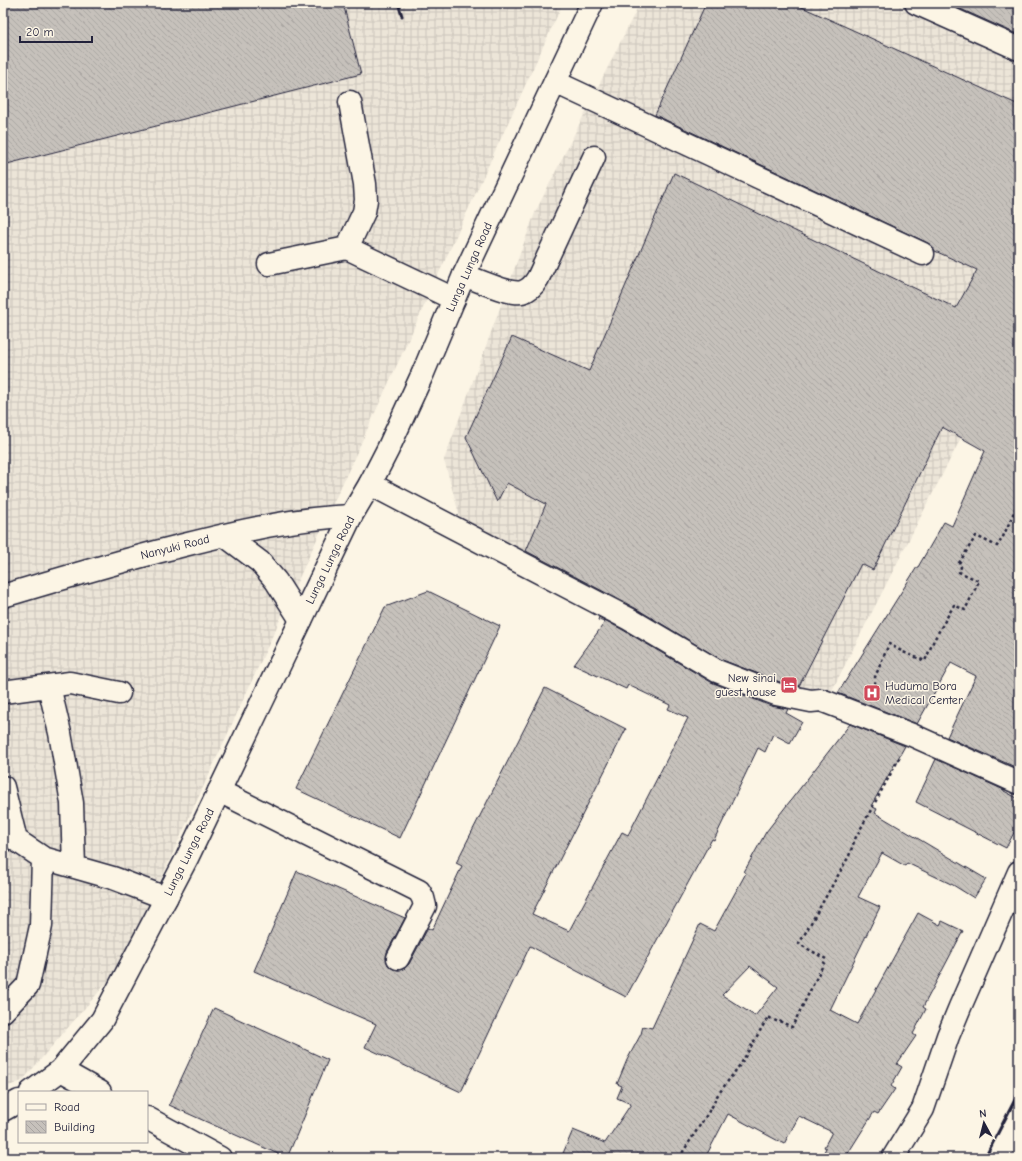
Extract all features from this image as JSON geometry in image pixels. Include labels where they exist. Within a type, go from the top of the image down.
[{"type":"street","name":"Lunga Lunga Road","points":[[32,1091],[60,1070],[102,1020],[166,898],[219,792],[351,516],[370,484],[423,373],[464,275],[592,3]]},
{"type":"street","points":[[916,3],[1019,49]]},
{"type":"street","points":[[554,82],[923,254]]},
{"type":"street","points":[[347,248],[364,212],[366,200],[365,184],[350,102]]},
{"type":"street","points":[[464,275],[513,293],[522,292],[533,287],[594,157]]},
{"type":"street","points":[[269,264],[347,248],[454,299]]},
{"type":"street","points":[[370,484],[629,619],[717,671],[776,694],[811,701],[821,700],[912,735],[1019,783]]},
{"type":"street","name":"Nanyuki Road","points":[[3,596],[128,559],[224,535],[292,521],[334,516],[351,516]]},
{"type":"street","points":[[224,535],[260,562],[276,581],[301,620]]},
{"type":"street","points":[[3,692],[70,683],[119,693]]},
{"type":"street","points":[[49,686],[60,733],[72,803],[74,867]]},
{"type":"street","points":[[3,787],[9,841],[43,858],[113,878],[166,898]]},
{"type":"street","points":[[219,792],[419,891],[425,906],[398,958]]},
{"type":"street","points":[[3,1012],[28,986],[41,926],[43,858]]},
{"type":"street","points":[[893,1158],[923,1109],[954,1021],[1019,872]]},
{"type":"street","points":[[60,1070],[98,1091]]},
{"type":"street","points":[[3,1110],[18,1102]]},
{"type":"street","points":[[148,1119],[220,1158]]},
{"type":"path","points":[[859,715],[875,686],[874,677],[889,644],[924,661],[954,605],[965,610],[979,581],[959,572],[959,563],[976,536],[997,546],[1002,539],[1019,501]]},
{"type":"path","points":[[679,1158],[713,1105],[716,1096],[742,1062],[768,1017],[792,1026],[826,960],[798,944],[849,856],[855,839],[912,735]]},
{"type":"shaded area","points":[[3,3],[563,3],[121,966],[22,1081],[3,1088]]},
{"type":"shaded area","points":[[640,3],[1019,3],[1019,336],[964,432],[825,704],[731,667],[529,562],[460,517],[444,460],[535,213]]},
{"type":"building","points":[[3,3],[343,3],[361,74],[3,165]]},
{"type":"building","points":[[706,3],[793,3],[1019,105],[1019,757],[1015,767],[947,737],[976,676],[951,663],[917,724],[838,693],[918,567],[944,522],[952,526],[985,451],[942,427],[873,570],[861,564],[799,686],[780,682],[722,660],[635,608],[526,551],[546,504],[507,483],[497,502],[466,437],[512,337],[589,371],[674,173],[956,308],[977,270],[935,251],[928,243],[655,115]]},
{"type":"building","points":[[947,3],[1019,3],[1019,35]]},
{"type":"building","points":[[428,591],[500,626],[400,838],[296,789],[385,607]]},
{"type":"building","points":[[599,617],[711,682],[771,706],[788,709],[786,713],[802,722],[790,743],[773,734],[765,752],[758,748],[714,840],[712,839],[626,997],[530,946],[461,1092],[365,1047],[376,1024],[254,971],[297,871],[405,918],[387,952],[386,958],[388,965],[393,969],[399,970],[405,968],[409,964],[428,928],[432,930],[462,866],[456,863],[545,688],[626,729],[532,914],[569,931],[622,832],[628,835],[688,718],[668,709],[670,705],[628,685],[626,689],[574,665],[605,622],[598,620]]},
{"type":"building","points":[[850,724],[905,746],[871,806],[877,809],[875,813],[986,879],[974,898],[953,885],[907,863],[905,866],[882,853],[858,897],[880,907],[830,1010],[857,1024],[918,913],[940,925],[942,921],[963,931],[923,1007],[926,1009],[913,1034],[916,1036],[897,1064],[902,1067],[891,1086],[895,1089],[878,1114],[874,1112],[845,1158],[821,1158],[826,1148],[824,1147],[832,1132],[799,1116],[784,1144],[728,1114],[705,1158],[561,1158],[573,1130],[605,1143],[631,1104],[617,1098],[622,1086],[617,1084],[627,1060],[641,1034],[643,1026],[652,1028],[700,924],[714,931],[746,873],[744,872],[766,832]],"holes":[[[750,966],[778,987],[755,1016],[722,995]]]},
{"type":"building","points":[[936,759],[1004,790],[1019,799],[1019,823],[1006,848],[916,802]]},
{"type":"building","points":[[214,1008],[328,1060],[287,1158],[169,1105]]},
{"type":"railway","points":[[398,3],[402,16]]},
{"type":"railway","points":[[985,1158],[1019,1092]]},
{"type":"place","name":"New sinai guest house","points":[[789,685]]},
{"type":"place","name":"Huduma Bora Medical Center","points":[[872,693]]}]
